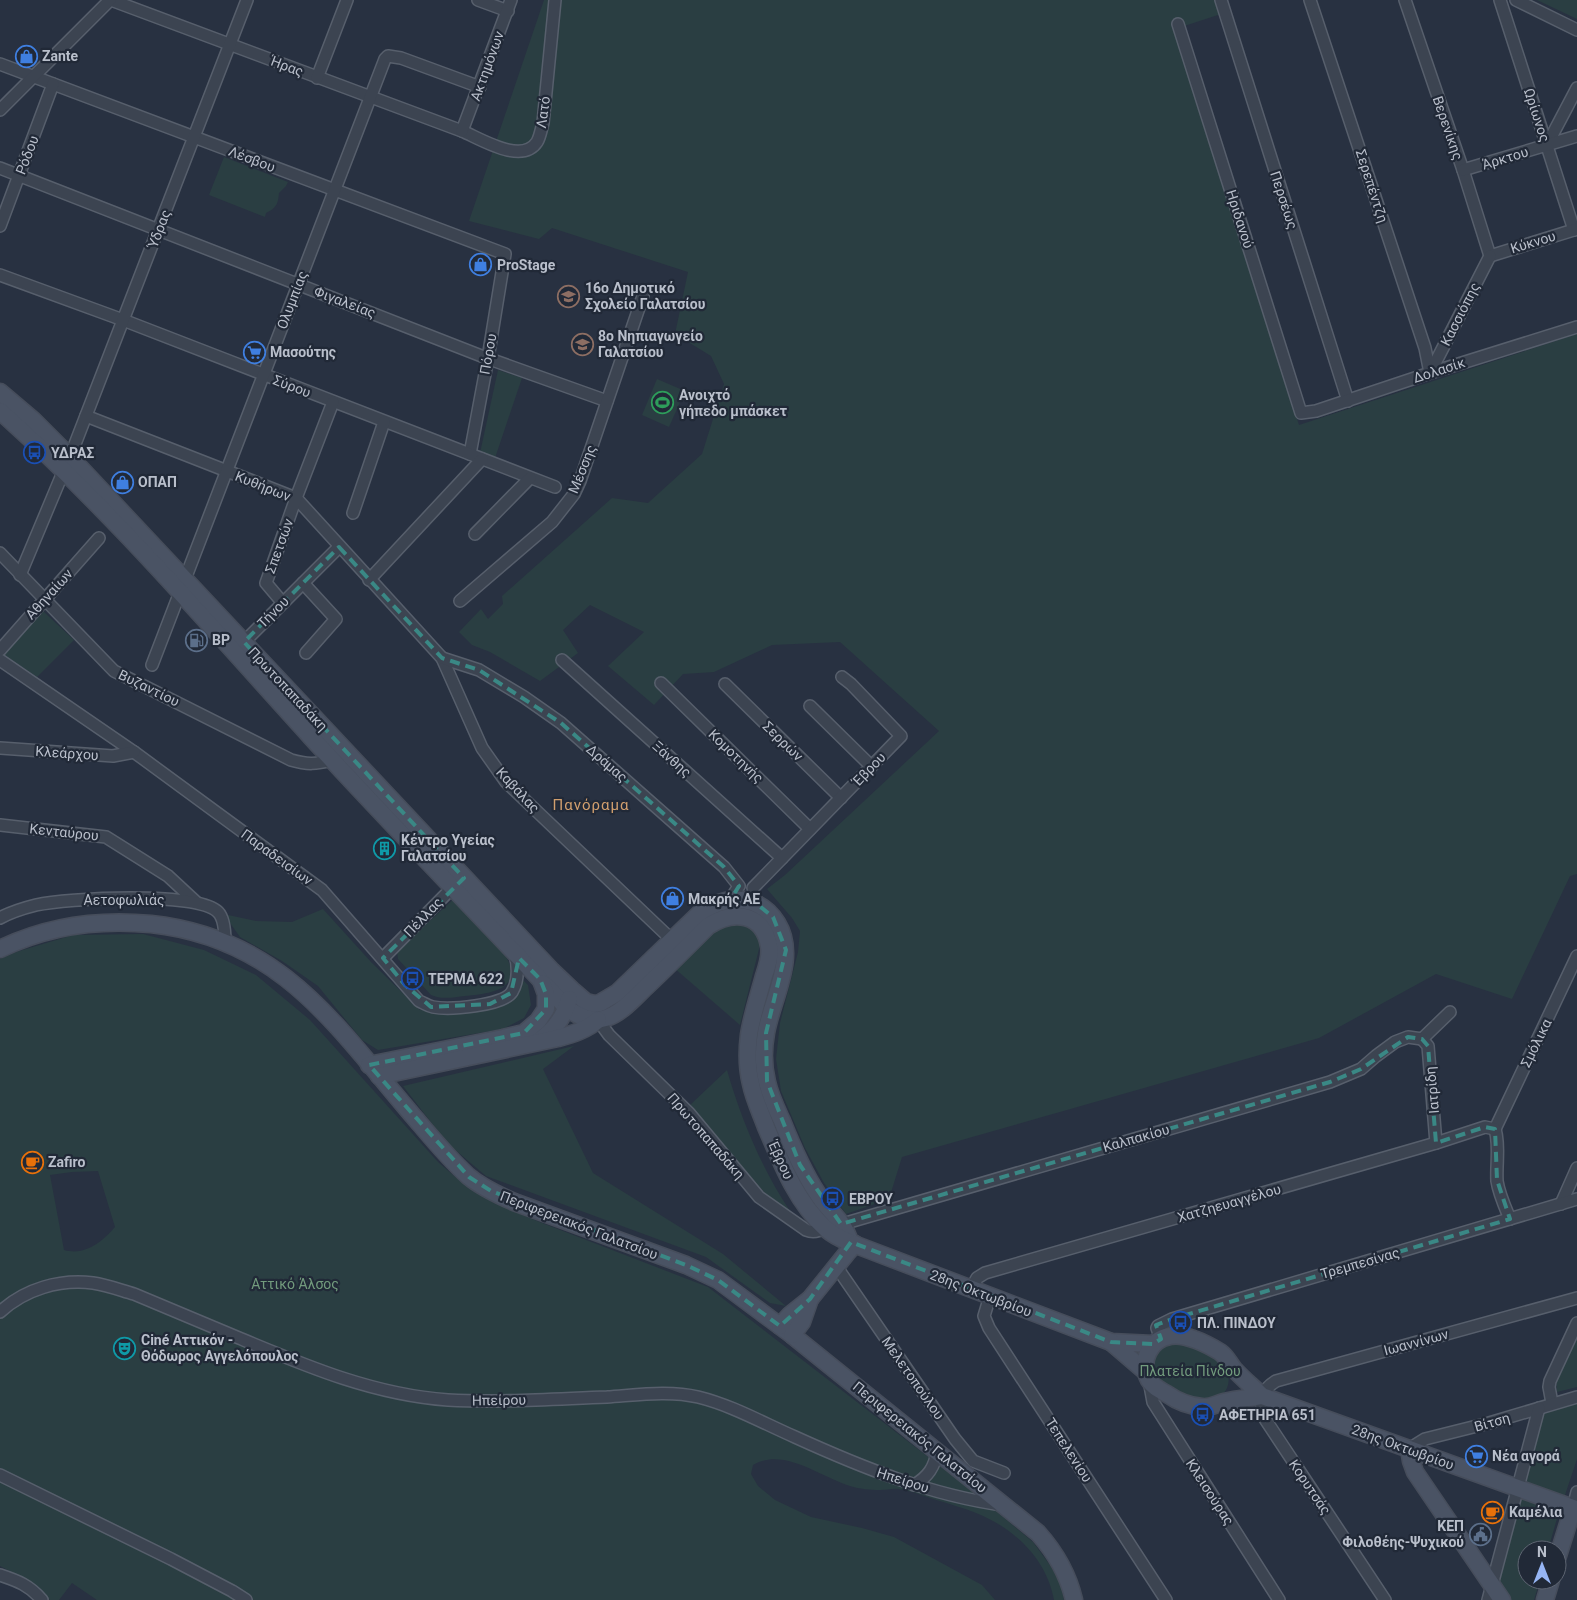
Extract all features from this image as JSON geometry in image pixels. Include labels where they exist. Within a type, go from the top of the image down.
[{"type":"main road","name":"Πρωτοπαπαδάκη","points":[[0,392],[33,420],[67,464],[182,586],[333,760],[572,990]]},
{"type":"main road","name":"Πρωτοπαπαδάκη","points":[[0,411],[67,464]]},
{"type":"main road","name":"Πρωτοπαπαδάκη","points":[[182,586],[244,642],[458,882],[516,954],[567,1008]]},
{"type":"main road","points":[[534,1044],[550,1033],[561,1019],[567,1008],[572,990],[582,999],[592,1004],[605,1001],[617,993],[701,912],[710,906],[721,902],[734,893],[760,906]]},
{"type":"main road","name":"Έβρου","points":[[760,906],[766,909],[776,921],[786,945],[785,958],[766,1032],[764,1051],[770,1094],[808,1179],[824,1203],[843,1226],[851,1246]]},
{"type":"main road","name":"Έβρου","points":[[374,1070],[534,1044],[575,1034],[588,1028],[598,1020],[611,1016],[628,1004],[708,926],[717,921],[737,916],[748,918],[757,923],[766,935],[770,952],[749,1034],[748,1066],[756,1101],[786,1173],[804,1202],[824,1227],[851,1246]]},
{"type":"main road","name":"Περιφερειακός Γαλατσίου","points":[[0,949],[41,932],[70,926],[100,922],[136,922],[199,933],[225,942],[268,964],[291,981],[327,1015],[438,1146],[469,1177],[491,1191],[514,1202],[686,1265],[718,1280],[786,1330],[1038,1533],[1048,1544],[1062,1566],[1074,1600]]},
{"type":"main road","points":[[374,1070],[524,1032],[538,1021],[546,1009],[546,994],[540,979]]},
{"type":"main road","points":[[567,1008],[580,1016],[598,1020]]},
{"type":"main road","points":[[786,1330],[790,1316],[810,1299],[851,1246]]},
{"type":"main road","name":"28ης Οκτωβρίου","points":[[851,1246],[1111,1342],[1157,1341],[1170,1336],[1181,1336],[1200,1342],[1220,1352],[1228,1359],[1233,1368],[1262,1396],[1575,1508]]},
{"type":"main road","points":[[1147,1376],[1145,1362],[1157,1341]]},
{"type":"main road","name":"28ης Οκτωβρίου","points":[[1111,1342],[1147,1376],[1155,1388],[1176,1400],[1203,1407],[1262,1396]]},
{"type":"main road","points":[[1223,1402],[1233,1387],[1233,1368]]},
{"type":"main road","points":[[1409,1449],[1415,1472],[1502,1600]]},
{"type":"main road","points":[[1564,1540],[1575,1508]]},
{"type":"street","name":"Ήρας","points":[[111,0],[462,131]]},
{"type":"street","points":[[0,110],[111,0]]},
{"type":"street","name":"Ύδρας","points":[[20,575],[67,464],[229,44],[248,0]]},
{"type":"street","points":[[317,78],[347,0]]},
{"type":"street","points":[[478,0],[509,6]]},
{"type":"street","name":"Λατό","points":[[462,131],[510,151],[526,151],[537,142],[543,123],[555,0]]},
{"type":"street","name":"Περσέως","points":[[1221,0],[1348,401]]},
{"type":"street","name":"Σερεπέντζη","points":[[1310,0],[1422,339],[1430,373]]},
{"type":"street","name":"Βερενίκης","points":[[1405,0],[1490,256]]},
{"type":"street","name":"Ωρίωνος","points":[[1500,0],[1576,229]]},
{"type":"street","points":[[1516,0],[1577,30]]},
{"type":"street","name":"Ακτημόνων","points":[[462,131],[509,6]]},
{"type":"street","name":"Ηριδανού","points":[[1178,24],[1301,413]]},
{"type":"street","name":"Ολυμπίας","points":[[152,665],[385,59],[388,56],[401,58],[480,87]]},
{"type":"street","name":"Λέσβου","points":[[0,64],[505,254]]},
{"type":"street","name":"Ρόδου","points":[[0,226],[53,84]]},
{"type":"street","points":[[1547,145],[1577,88]]},
{"type":"street","name":"Άρκτου","points":[[1463,170],[1577,136]]},
{"type":"street","name":"Φιγαλείας","points":[[0,168],[488,358],[607,401]]},
{"type":"street","name":"Κύκνου","points":[[1490,256],[1576,229]]},
{"type":"street","name":"Πόρου","points":[[470,454],[505,254]]},
{"type":"street","name":"Κασσιόπης","points":[[1430,373],[1490,256]]},
{"type":"street","name":"Σύρου","points":[[0,275],[123,320],[555,487]]},
{"type":"street","name":"Μέσσης","points":[[460,601],[552,522],[574,494],[643,296]]},
{"type":"street","name":"Δολασίκ","points":[[1301,413],[1316,411],[1577,327]]},
{"type":"street","name":"Σπετσών","points":[[282,602],[266,583],[333,402]]},
{"type":"street","name":"Κυθήρων","points":[[86,416],[296,498],[442,658]]},
{"type":"street","points":[[353,513],[384,422]]},
{"type":"street","points":[[370,580],[482,459]]},
{"type":"street","points":[[475,534],[530,478]]},
{"type":"street","name":"Αθηναίων","points":[[1,649],[99,538]]},
{"type":"street","name":"Τήνου","points":[[244,642],[339,547]]},
{"type":"street","name":"Βυζαντίου","points":[[0,553],[114,671],[291,760],[304,764],[315,764],[333,760]]},
{"type":"street","points":[[304,583],[336,619],[306,653]]},
{"type":"street","name":"Δράμας","points":[[442,658],[479,670],[524,697],[561,723],[724,867],[734,893]]},
{"type":"street","name":"Καβάλας","points":[[442,658],[482,748],[506,782],[672,940]]},
{"type":"street","name":"Παραδεισίων","points":[[0,660],[134,752],[322,890],[419,1001],[431,1007],[445,1008],[490,1004],[502,1000],[511,993],[517,979],[516,954]]},
{"type":"street","name":"Ξάνθης","points":[[562,660],[782,858]]},
{"type":"street","name":"Έβρου","points":[[760,906],[753,888],[901,736],[842,677]]},
{"type":"street","name":"Κομοτηνής","points":[[661,683],[810,829]]},
{"type":"street","name":"Σερρών","points":[[725,684],[841,798]]},
{"type":"street","points":[[810,706],[871,766]]},
{"type":"street","name":"Κλεάρχου","points":[[0,748],[113,756],[134,752]]},
{"type":"street","name":"Κενταύρου","points":[[0,826],[106,837],[168,876],[196,902]]},
{"type":"street","name":"Πέλλας","points":[[383,958],[458,882]]},
{"type":"street","points":[[734,893],[753,888]]},
{"type":"street","name":"Αετοφωλιάς","points":[[0,918],[36,905],[91,898],[196,902],[211,907],[220,913],[225,931],[225,942]]},
{"type":"street","name":"Σμόλικα","points":[[1495,1129],[1577,956]]},
{"type":"street","points":[[1422,1039],[1450,1012]]},
{"type":"street","name":"Πρωτοπαπαδάκη","points":[[598,1020],[609,1035],[689,1113],[759,1197],[806,1230],[815,1232],[824,1227]]},
{"type":"street","name":"Καλπακίου","points":[[843,1226],[846,1223],[1330,1082],[1361,1069],[1395,1042],[1408,1037],[1422,1039]]},
{"type":"street","name":"Ιατρίδη","points":[[1422,1039],[1428,1046],[1436,1143]]},
{"type":"street","name":"Χατζηευαγγέλου","points":[[970,1289],[977,1278],[984,1273],[1436,1143],[1484,1127],[1495,1129]]},
{"type":"street","points":[[1495,1129],[1498,1139],[1497,1180],[1500,1194],[1510,1219]]},
{"type":"street","points":[[1561,1204],[1577,1168]]},
{"type":"street","name":"Τρεμπεσίνας","points":[[1157,1341],[1158,1326],[1172,1319],[1577,1199]]},
{"type":"street","name":"Μελετοπούλου","points":[[836,1266],[955,1440],[973,1460],[1004,1473]]},
{"type":"street","name":"Ηπείρου","points":[[0,1312],[16,1299],[47,1286],[92,1283],[134,1294],[315,1370],[362,1385],[410,1396],[451,1400],[503,1401],[668,1394],[693,1396],[714,1402],[824,1450],[914,1485],[980,1502],[1006,1506]]},
{"type":"street","name":"Τεπελενίου","points":[[990,1296],[984,1316],[989,1328],[1166,1600]]},
{"type":"street","name":"Ιωαννίνων","points":[[1262,1396],[1269,1385],[1276,1381],[1577,1298]]},
{"type":"street","points":[[1552,1403],[1549,1387],[1550,1381],[1577,1323]]},
{"type":"street","name":"Κλεισούρας","points":[[1147,1376],[1153,1402],[1279,1600]]},
{"type":"street","name":"Κορυτσάς","points":[[1262,1396],[1263,1416],[1385,1600]]},
{"type":"street","name":"Βίτση","points":[[1409,1449],[1425,1439],[1489,1423],[1577,1396]]},
{"type":"street","points":[[1488,1600],[1539,1408]]},
{"type":"street","points":[[914,1485],[922,1480],[933,1468],[937,1451]]},
{"type":"street","points":[[0,1475],[171,1559],[246,1600]]},
{"type":"street","points":[[1575,1508],[1577,1492]]},
{"type":"street","points":[[0,1575],[22,1582],[42,1600]]},
{"type":"highlighted area","points":[[339,547],[442,658],[479,670],[561,723],[724,867],[739,886],[731,899],[757,904],[773,917],[786,950],[766,1033],[767,1081],[800,1165],[841,1224],[1330,1082],[1361,1069],[1408,1037],[1422,1039],[1428,1046],[1436,1143],[1485,1127],[1495,1129],[1497,1180],[1510,1219],[1172,1319],[1156,1325],[1161,1339],[1153,1344],[1111,1342],[851,1242],[810,1299],[780,1326],[718,1280],[686,1265],[491,1191],[469,1177],[369,1065],[524,1033],[546,1009],[546,994],[540,979],[519,958],[511,993],[490,1004],[431,1007],[405,985],[383,958],[464,878],[244,642]]},
{"type":"green space","points":[[544,0],[1219,0],[1224,13],[1175,29],[1299,425],[1577,334],[1577,874],[1570,876],[1512,999],[1436,974],[1319,1038],[902,1157],[889,1199],[846,1214],[824,1183],[805,1148],[781,1091],[776,1059],[780,1023],[798,952],[800,931],[792,918],[767,889],[785,875],[939,731],[840,642],[772,645],[714,672],[683,674],[654,705],[608,666],[644,632],[590,605],[563,630],[578,653],[540,681],[490,652],[472,645],[459,632],[481,609],[488,619],[503,604],[502,596],[612,498],[648,503],[702,454],[724,384],[711,356],[675,334],[688,272],[552,228],[539,239],[469,221]]},
{"type":"green space","points":[[1537,0],[1577,0],[1577,19],[1575,18]]},
{"type":"green space","points":[[224,157],[288,182],[279,193],[276,205],[266,213],[265,217],[209,195]]},
{"type":"green space","points":[[498,370],[522,378],[495,458],[480,453]]},
{"type":"green space","name":"Ανοιχτό γήπεδο μπάσκετ","points":[[657,379],[685,391],[669,427],[642,415]]},
{"type":"green space","points":[[43,611],[74,640],[37,677],[3,654]]},
{"type":"green space","points":[[457,896],[505,955],[510,966],[511,975],[508,982],[502,988],[485,994],[437,997],[431,995],[398,959],[397,951]]},
{"type":"green space","points":[[323,909],[371,962],[420,1010],[454,1011],[497,1006],[522,979],[528,985],[531,1005],[524,1018],[503,1029],[378,1050],[362,1040],[318,986],[282,961],[240,937],[230,923],[219,913],[256,921],[292,922]]},
{"type":"green space","points":[[734,922],[752,929],[757,935],[760,945],[740,1025],[673,967],[711,930]]},
{"type":"green space","name":"Αττικό Άλσος","points":[[143,934],[204,950],[256,975],[310,1020],[438,1162],[467,1187],[492,1202],[537,1221],[708,1287],[971,1490],[1033,1542],[1052,1568],[1061,1586],[1064,1600],[1054,1600],[1044,1571],[1027,1547],[1016,1536],[990,1519],[904,1490],[861,1489],[838,1482],[802,1465],[777,1459],[765,1460],[753,1465],[751,1474],[758,1486],[775,1500],[811,1517],[894,1537],[982,1585],[995,1600],[97,1600],[72,1583],[59,1600],[50,1600],[27,1580],[0,1566],[0,959],[16,952],[73,935]],"holes":[[[98,1171],[115,1227],[99,1242],[86,1249],[79,1251],[64,1250],[50,1175]]]},
{"type":"green space","points":[[574,1046],[543,1069],[593,1173],[723,1254],[786,1306],[770,1303],[706,1257],[486,1176],[447,1143],[403,1086]]},
{"type":"green space","points":[[727,1070],[739,1107],[761,1161],[790,1211],[770,1199],[689,1106]]},
{"type":"green space","points":[[1577,1330],[1577,1387],[1557,1392],[1560,1368]]},
{"type":"green space","name":"Πλατεία Πίνδου","points":[[1172,1340],[1216,1355],[1224,1362],[1229,1382],[1224,1393],[1212,1400],[1185,1398],[1171,1392],[1153,1377],[1152,1354]]},
{"type":"green space","points":[[1577,1400],[1577,1459],[1564,1498],[1523,1483],[1543,1411]]},
{"type":"green space","points":[[1521,1494],[1560,1508],[1551,1540],[1517,1540],[1517,1590],[1537,1590],[1534,1600],[1508,1600],[1496,1584]]},
{"type":"place","name":"Zante","points":[[26,56]]},
{"type":"place","name":"ProStage","points":[[481,265]]},
{"type":"place","name":"16ο Δημοτικό Σχολείο Γαλατσίου","points":[[569,296]]},
{"type":"place","name":"8ο Νηπιαγωγείο Γαλατσίου","points":[[582,344]]},
{"type":"place","name":"Μασούτης","points":[[254,352]]},
{"type":"place","name":"Ανοιχτό γήπεδο μπάσκετ","points":[[663,403]]},
{"type":"place","name":"ΥΔΡΑΣ","points":[[35,453]]},
{"type":"place","name":"ΟΠΑΠ","points":[[122,482]]},
{"type":"place","name":"BP","points":[[196,640]]},
{"type":"place","name":"Κέντρο Υγείας Γαλατσίου","points":[[385,848]]},
{"type":"place","name":"Μακρής ΑΕ","points":[[672,899]]},
{"type":"place","name":"ΤΕΡΜΑ 622","points":[[412,979]]},
{"type":"place","name":"Zafiro","points":[[32,1162]]},
{"type":"place","name":"ΕΒΡΟΥ","points":[[833,1199]]},
{"type":"place","name":"ΠΛ. ΠΙΝΔΟΥ","points":[[1181,1323]]},
{"type":"place","name":"Ciné Αττικόν - Θόδωρος Αγγελόπουλος","points":[[125,1348]]},
{"type":"place","name":"ΑΦΕΤΗΡΙΑ 651","points":[[1203,1415]]},
{"type":"place","name":"Νέα αγορά","points":[[1476,1456]]},
{"type":"place","name":"Καμέλια","points":[[1493,1512]]},
{"type":"place","name":"ΚΕΠ Φιλοθέης-Ψυχικού","points":[[1480,1534]]},
{"type":"district","name":"Πανόραμα","points":[[591,805]]}]
